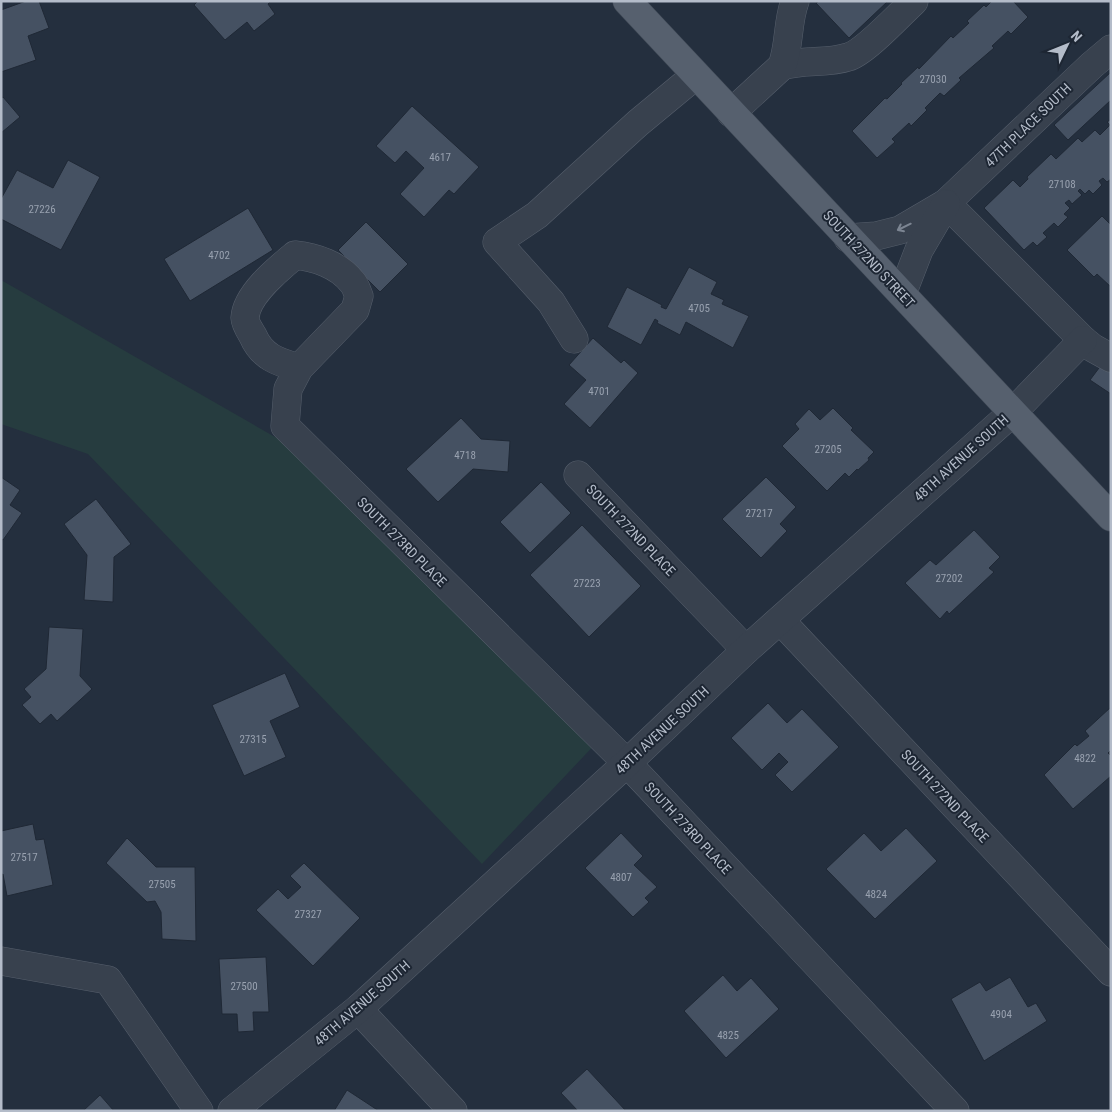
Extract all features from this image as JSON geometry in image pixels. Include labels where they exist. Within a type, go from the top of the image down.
[{"type":"main road","name":"SOUTH 272ND STREET","points":[[627,1],[1111,517]]},
{"type":"street","points":[[731,113],[782,66],[786,56],[795,1]]},
{"type":"street","points":[[782,66],[801,61],[849,57],[863,48],[914,1]]},
{"type":"street","name":"47TH PLACE SOUTH","points":[[848,238],[876,236],[900,230],[946,203],[1111,49]]},
{"type":"street","points":[[574,339],[550,302],[497,242],[537,215],[638,123],[696,75]]},
{"type":"street","points":[[946,203],[1083,340],[1111,358]]},
{"type":"street","name":"47TH PLACE SOUTH","points":[[902,294],[918,250],[946,203]]},
{"type":"street","name":"48TH AVENUE SOUTH","points":[[232,1111],[358,1009],[627,763],[746,650],[1013,412],[1083,340]]},
{"type":"street","name":"SOUTH 273RD PLACE","points":[[299,368],[288,389],[285,426],[627,763],[955,1111]]},
{"type":"street","name":"SOUTH 272ND PLACE","points":[[578,475],[746,650]]},
{"type":"street","name":"SOUTH 272ND PLACE","points":[[780,620],[1111,972]]},
{"type":"street","points":[[1,961],[108,980],[199,1111]]},
{"type":"street","points":[[358,1009],[453,1111]]},
{"type":"green space","points":[[1,280],[324,465],[601,738],[482,864],[88,454],[1,424]]},
{"type":"building","points":[[26,1],[39,1],[49,28],[28,36],[36,60],[1,72],[1,10]]},
{"type":"building","points":[[198,1],[271,1],[268,4],[275,14],[254,31],[247,22],[225,40],[194,5]]},
{"type":"building","points":[[819,1],[888,1],[849,38],[816,3]]},
{"type":"building","points":[[992,1],[1013,1],[1028,17],[1011,34],[1008,31],[992,46],[994,48],[959,78],[961,80],[944,96],[940,93],[925,108],[927,110],[911,126],[909,123],[892,139],[895,142],[877,158],[852,131],[918,67],[919,69],[951,36],[953,38],[969,23],[967,21],[984,5],[986,7]]},
{"type":"building","points":[[1111,72],[1111,100],[1068,140],[1054,125]]},
{"type":"building","points":[[3,97],[20,117],[1,133],[1,98]]},
{"type":"building","points":[[412,106],[479,167],[454,194],[449,190],[424,217],[400,194],[424,168],[406,151],[395,163],[376,146]]},
{"type":"building","points":[[1111,119],[1111,179],[1107,182],[1103,178],[1099,181],[1102,185],[1093,194],[1089,190],[1085,194],[1080,189],[1078,191],[1082,195],[1072,204],[1069,200],[1065,203],[1070,208],[1064,214],[1068,217],[1058,227],[1054,223],[1043,233],[1047,237],[1037,246],[1033,242],[1024,250],[984,208],[1013,180],[1020,187],[1028,179],[1027,177],[1051,154],[1056,159],[1078,138],[1082,142],[1095,130],[1100,135],[1110,125],[1107,122]]},
{"type":"building","points":[[68,160],[100,177],[61,250],[1,219],[1,199],[17,170],[53,188]]},
{"type":"building","points":[[248,208],[273,250],[190,301],[164,259]]},
{"type":"building","points":[[1102,216],[1111,223],[1111,287],[1097,274],[1094,277],[1067,250]]},
{"type":"building","points":[[366,222],[408,264],[380,292],[338,250]]},
{"type":"building","points":[[689,267],[717,282],[711,294],[724,300],[722,304],[749,316],[733,348],[686,322],[680,335],[657,323],[658,321],[655,319],[641,345],[607,327],[627,287],[662,305],[661,307],[666,309]]},
{"type":"building","points":[[593,338],[621,363],[624,360],[638,373],[590,428],[564,404],[586,380],[569,365]]},
{"type":"building","points":[[1102,364],[1111,370],[1111,394],[1090,380]]},
{"type":"building","points":[[833,408],[853,428],[851,430],[874,452],[868,458],[869,460],[858,470],[849,477],[845,473],[827,491],[782,446],[799,429],[795,424],[809,409],[820,420]]},
{"type":"building","points":[[461,418],[481,439],[510,441],[508,472],[473,469],[438,502],[406,469]]},
{"type":"building","points":[[1,477],[20,490],[10,505],[22,513],[3,540],[1,539]]},
{"type":"building","points":[[766,477],[796,507],[780,524],[787,531],[761,558],[722,519]]},
{"type":"building","points":[[541,482],[571,513],[530,553],[500,522]]},
{"type":"building","points":[[96,499],[131,544],[114,557],[113,602],[84,600],[87,555],[64,524]]},
{"type":"building","points":[[582,525],[641,586],[589,637],[530,575]]},
{"type":"building","points":[[974,530],[1000,557],[989,568],[994,572],[949,614],[947,611],[940,619],[905,583],[930,560],[936,565]]},
{"type":"building","points":[[49,627],[83,629],[80,676],[92,689],[57,721],[51,714],[40,724],[22,705],[31,697],[24,689],[46,669]]},
{"type":"building","points":[[285,673],[300,707],[270,721],[286,757],[244,776],[212,705]]},
{"type":"building","points":[[768,703],[787,723],[802,709],[839,747],[792,792],[775,775],[788,762],[779,753],[762,770],[731,738]]},
{"type":"building","points":[[1111,707],[1111,750],[1108,753],[1111,756],[1111,776],[1073,809],[1044,775],[1075,744],[1077,746],[1089,736],[1085,731]]},
{"type":"building","points":[[33,824],[36,840],[44,839],[53,885],[7,896],[3,874],[1,875],[1,831]]},
{"type":"building","points":[[906,828],[937,861],[875,919],[826,869],[864,833],[881,851]]},
{"type":"building","points":[[621,833],[643,856],[634,865],[657,887],[645,898],[649,902],[633,917],[585,868]]},
{"type":"building","points":[[127,838],[156,867],[195,867],[196,941],[162,939],[161,912],[155,901],[147,902],[106,863]]},
{"type":"building","points":[[304,863],[360,918],[313,966],[256,910],[278,889],[288,899],[301,887],[290,876]]},
{"type":"building","points":[[266,957],[269,1012],[253,1012],[254,1031],[238,1032],[237,1014],[222,1014],[219,959]]},
{"type":"building","points":[[723,975],[737,991],[751,978],[779,1009],[726,1058],[684,1011]]},
{"type":"building","points":[[1010,977],[1028,1007],[1036,1003],[1047,1021],[984,1061],[951,999],[980,982],[986,991]]},
{"type":"building","points":[[587,1069],[626,1111],[578,1111],[561,1093]]},
{"type":"building","points":[[347,1090],[379,1111],[334,1111]]},
{"type":"building","points":[[100,1095],[114,1111],[83,1111]]}]
